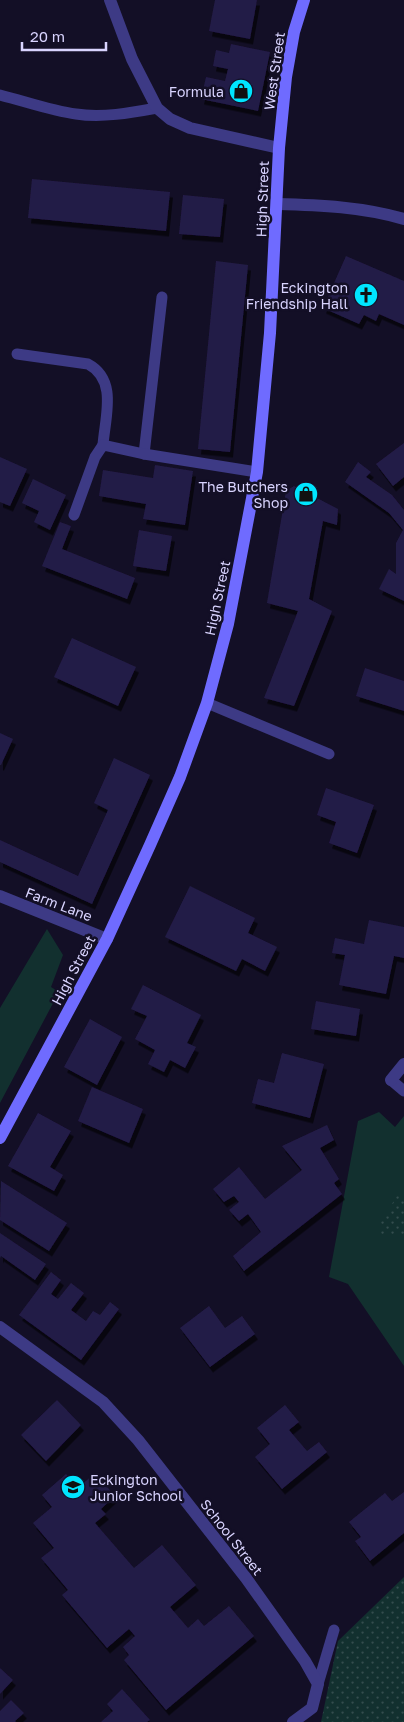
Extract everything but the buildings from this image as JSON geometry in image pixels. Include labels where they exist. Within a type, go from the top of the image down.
[{"type":"main road","name":"West Street","points":[[279,148],[286,77],[294,32],[304,0]]},
{"type":"main road","name":"High Street","points":[[0,1138],[107,939],[180,777],[207,703],[228,624],[257,472],[270,333],[279,148]]},
{"type":"street","points":[[110,0],[132,59],[157,108]]},
{"type":"street","name":"High Street","points":[[157,108],[170,119],[190,128],[279,148]]},
{"type":"street","points":[[277,204],[333,206],[387,214],[404,220]]},
{"type":"street","name":"Farm Lane","points":[[0,896],[107,939]]},
{"type":"street","points":[[391,1080],[404,1064]]},
{"type":"street","name":"School Street","points":[[0,1327],[103,1402],[138,1440],[246,1578],[318,1684]]},
{"type":"street","points":[[292,1722],[312,1708],[318,1684]]},
{"type":"lane","points":[[0,95],[75,114],[107,115],[134,113],[157,108]]},
{"type":"lane","points":[[144,454],[162,297]]},
{"type":"lane","points":[[17,354],[88,364],[102,376],[108,392],[102,445],[95,457],[74,515]]},
{"type":"lane","points":[[102,445],[144,454],[257,472]]},
{"type":"lane","points":[[207,703],[329,754]]},
{"type":"lane","points":[[391,1080],[404,1092]]},
{"type":"lane","points":[[318,1684],[334,1630]]},
{"type":"green space","points":[[47,929],[63,955],[51,987],[59,992],[0,1103],[0,1008]]},
{"type":"green space","points":[[379,1112],[395,1127],[404,1116],[404,1366],[348,1284],[329,1277],[358,1121]]},
{"type":"green space","points":[[398,1194],[404,1194],[404,1235],[380,1234],[381,1222]]},
{"type":"green space","points":[[404,1577],[404,1722],[321,1722],[338,1641]]},
{"type":"place","name":"Formula","points":[[241,91]]},
{"type":"place","name":"Eckington Friendship Hall","points":[[366,295]]},
{"type":"place","name":"The Butchers Shop","points":[[306,494]]},
{"type":"place","name":"Eckington Junior School","points":[[73,1487]]}]
